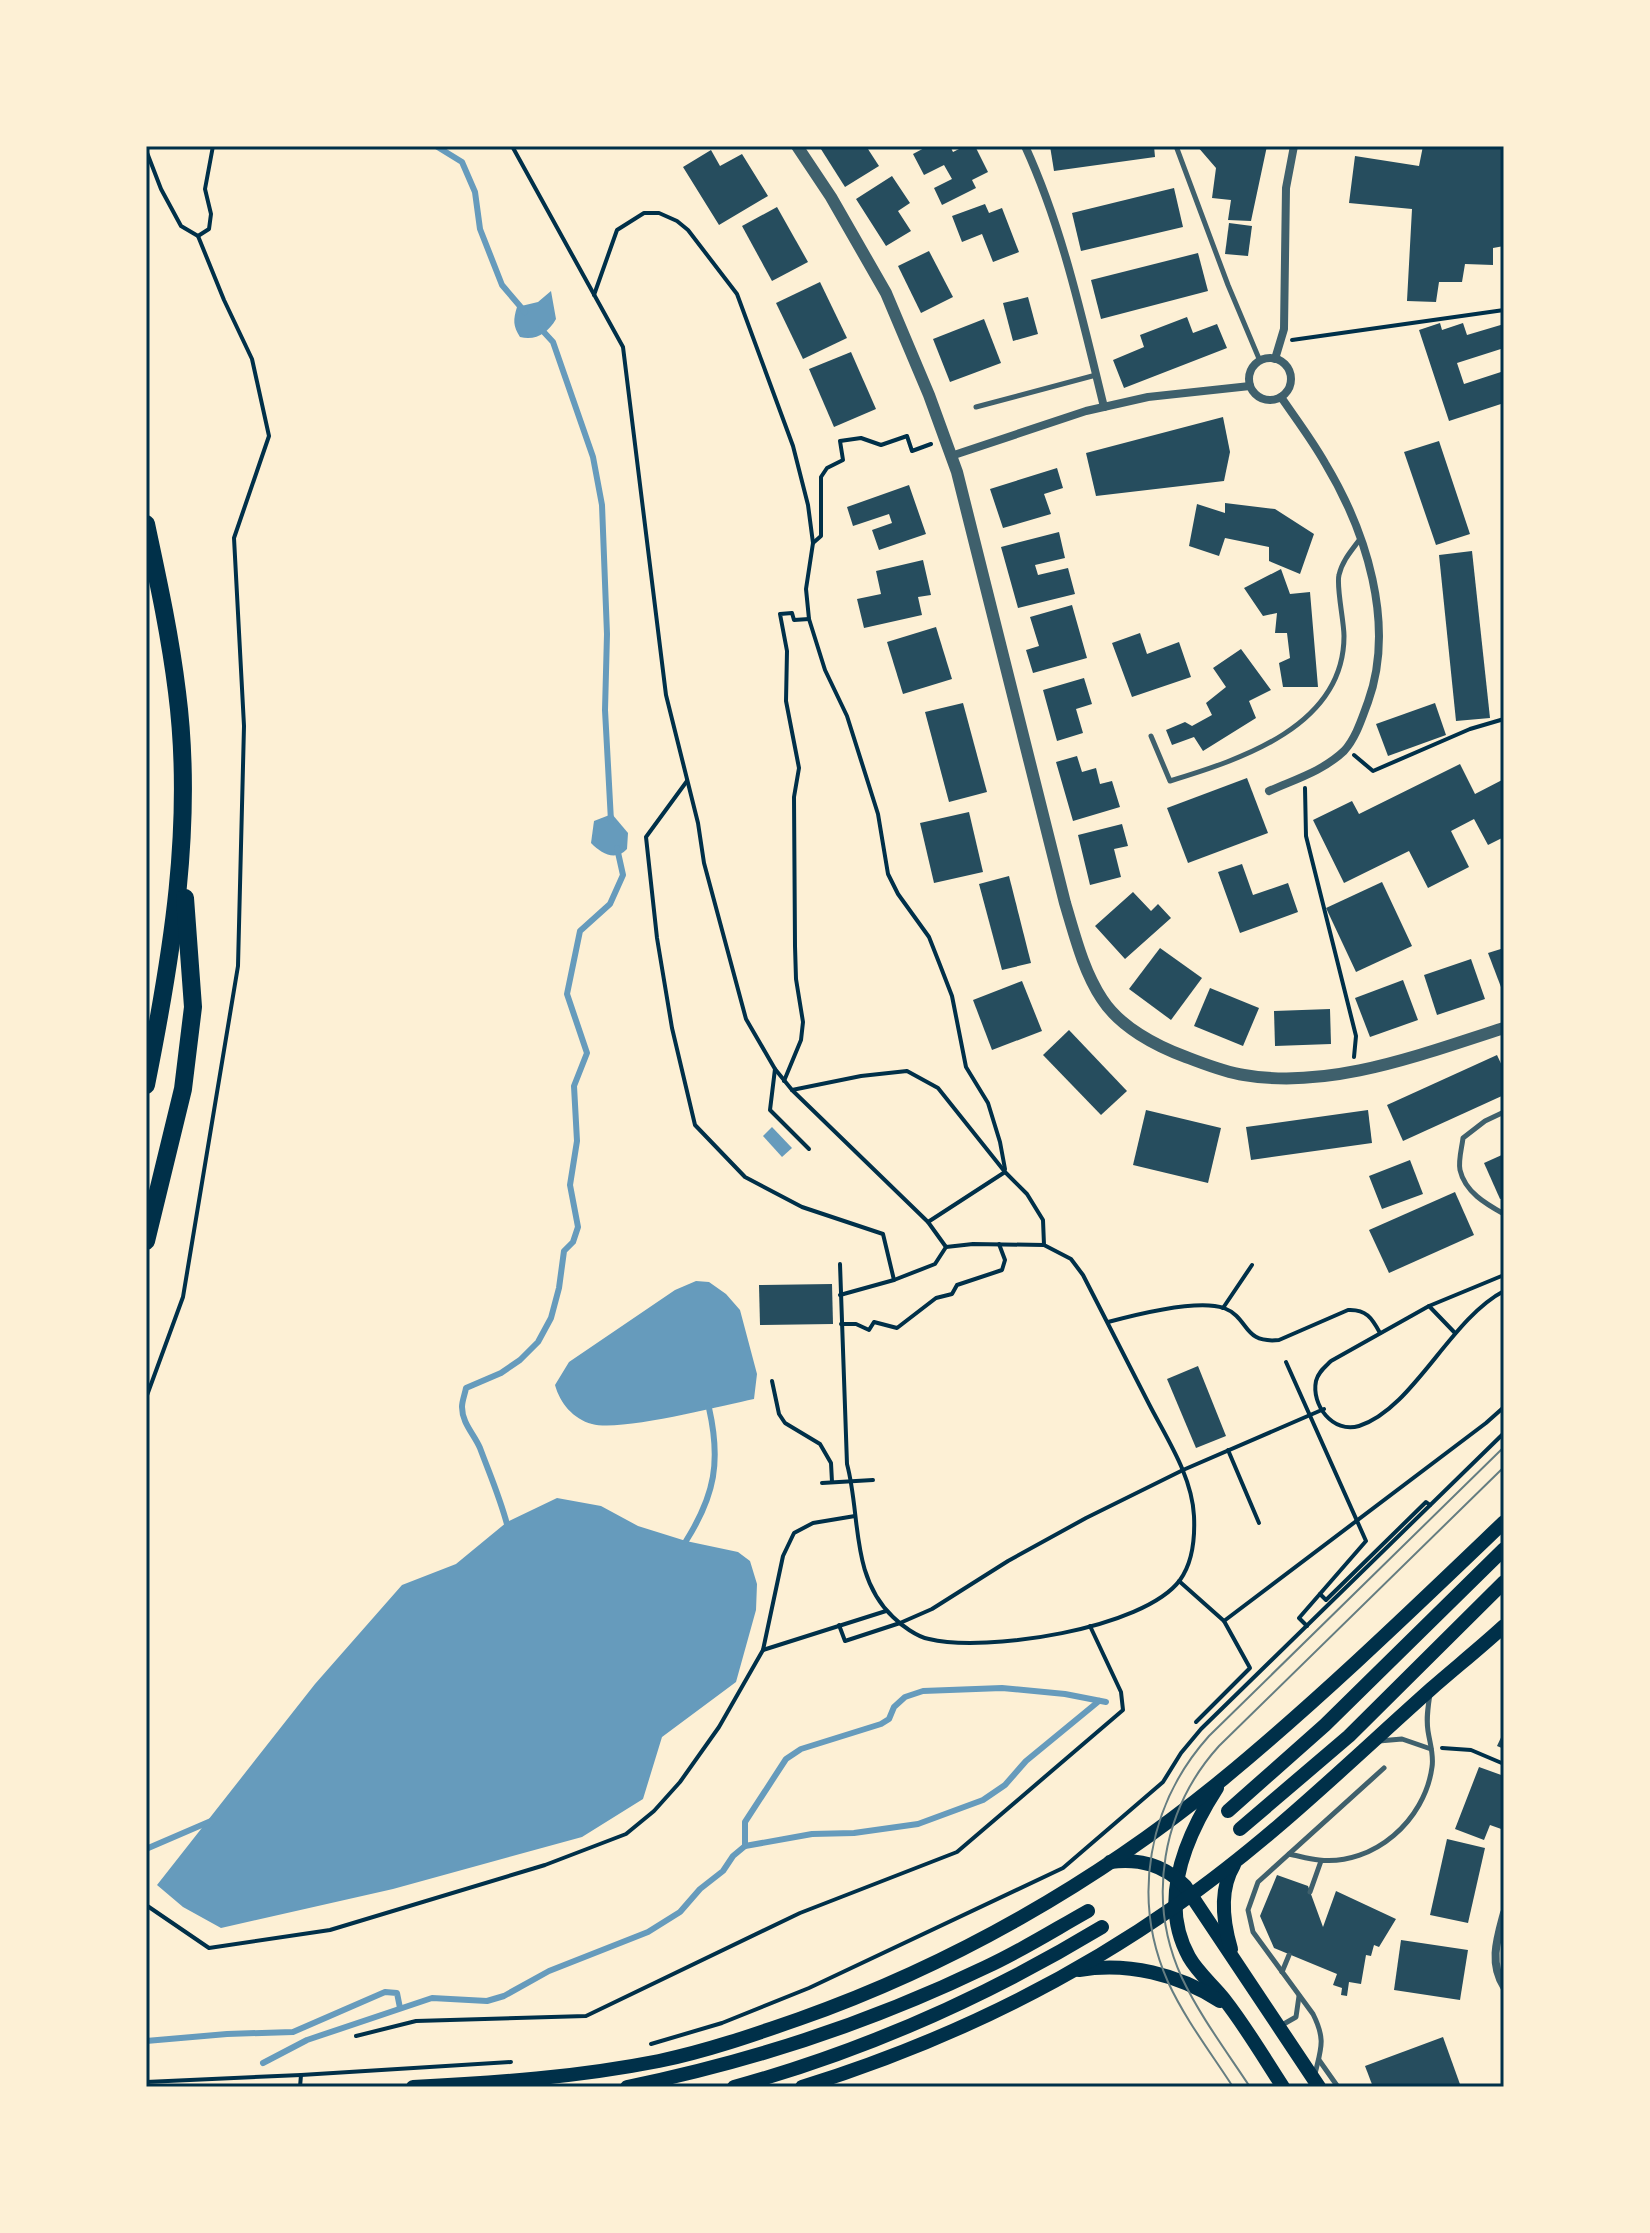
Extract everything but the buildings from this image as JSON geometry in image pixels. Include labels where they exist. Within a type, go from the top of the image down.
[{"type":"highway","points":[[146,524],[177,693],[183,807],[169,974],[146,1085]]},
{"type":"highway","points":[[146,1241],[183,1089],[193,1007],[181,859]]},
{"type":"main road","points":[[413,2087],[576,2075],[661,2061],[722,2045],[837,2006],[944,1959],[1027,1914],[1108,1863],[1221,1780],[1381,1640],[1504,1522]]},
{"type":"main road","points":[[1228,1811],[1325,1725],[1504,1549]]},
{"type":"main road","points":[[1240,1829],[1349,1736],[1504,1582]]},
{"type":"main road","points":[[802,2087],[898,2053],[964,2025],[1067,1974],[1176,1906],[1240,1858],[1504,1626]]},
{"type":"main road","points":[[1221,1780],[1181,1858],[1176,1906],[1181,1939],[1189,1957],[1231,2009],[1283,2087]]},
{"type":"main road","points":[[1240,1858],[1227,1879],[1224,1914],[1230,1946],[1242,1974]]},
{"type":"main road","points":[[1108,1863],[1142,1862],[1159,1867],[1177,1879],[1192,1895],[1316,2083]]},
{"type":"main road","points":[[627,2087],[724,2065],[853,2022],[987,1967],[1088,1911]]},
{"type":"main road","points":[[734,2087],[843,2053],[921,2022],[1051,1958],[1102,1927]]},
{"type":"main road","points":[[1067,1974],[1106,1967],[1151,1972],[1196,1987],[1231,2009]]},
{"type":"street","points":[[797,146],[831,197],[886,293],[951,456],[1065,903],[1080,953],[1103,1001],[1124,1023],[1166,1050],[1241,1075],[1310,1079],[1353,1072],[1504,1028]]},
{"type":"street","points":[[1025,146],[1043,184],[1058,231],[1104,407]]},
{"type":"street","points":[[1275,359],[1284,329],[1286,188],[1294,146]]},
{"type":"street","points":[[1275,359],[1282,362],[1290,374],[1290,386],[1281,397],[1266,400],[1253,393],[1250,371],[1260,361],[1275,359]]},
{"type":"street","points":[[951,456],[1104,407],[1148,397],[1250,386]]},
{"type":"street","points":[[1269,791],[1323,768],[1347,748],[1360,724],[1373,687],[1379,649],[1375,596],[1360,539],[1326,464],[1281,397]]},
{"type":"street","points":[[1504,1913],[1495,1944],[1495,1970],[1504,1987]]},
{"type":"lane","points":[[1176,146],[1260,361]]},
{"type":"lane","points":[[976,407],[1096,375]]},
{"type":"lane","points":[[1151,736],[1170,781],[1219,766],[1301,723],[1326,698],[1339,671],[1344,649],[1344,614],[1338,578],[1344,562],[1360,539]]},
{"type":"lane","points":[[1504,1112],[1485,1121],[1463,1138],[1460,1169],[1469,1187],[1482,1201],[1504,1214]]},
{"type":"lane","points":[[1289,1854],[1321,1861],[1341,1859],[1366,1853],[1402,1830],[1426,1793],[1433,1764],[1427,1716],[1431,1689]]},
{"type":"lane","points":[[1375,1742],[1402,1739],[1432,1749]]},
{"type":"lane","points":[[1316,2083],[1322,2050],[1321,2029],[1253,1932],[1248,1910],[1258,1882],[1384,1768]]},
{"type":"lane","points":[[1310,1892],[1321,1861]]},
{"type":"lane","points":[[1282,1973],[1289,1955]]},
{"type":"lane","points":[[1278,2026],[1296,2017],[1299,1995]]},
{"type":"lane","points":[[1318,2060],[1338,2087]]},
{"type":"path","points":[[198,236],[209,229],[211,214],[205,189],[213,146]]},
{"type":"path","points":[[512,146],[623,347],[666,695],[732,977],[746,1019],[784,1081],[928,1222],[946,1247]]},
{"type":"path","points":[[146,150],[161,189],[181,226],[198,236],[252,359],[269,436],[234,538],[244,726],[238,966],[183,1297],[146,1398]]},
{"type":"path","points":[[594,295],[612,238],[617,230],[644,213],[659,213],[688,230],[737,294],[793,446],[808,505],[813,543],[806,589],[809,619],[825,670],[847,716],[878,814],[888,874],[898,894],[929,937],[940,965],[952,996],[966,1067],[988,1103],[1005,1172]]},
{"type":"path","points":[[1280,342],[1504,310]]},
{"type":"path","points":[[813,543],[821,536],[821,477],[827,468],[843,460],[840,441],[861,438],[881,445],[907,436],[912,451]]},
{"type":"path","points":[[784,1081],[801,1040],[803,1022],[796,979],[795,946],[794,797],[799,768],[786,701],[787,651],[780,614],[792,613],[794,620],[809,619]]},
{"type":"path","points":[[1347,748],[1373,771],[1470,729],[1504,719]]},
{"type":"path","points":[[1305,775],[1306,836],[1356,1036],[1353,1072]]},
{"type":"path","points":[[687,781],[646,837],[657,938],[695,1125],[745,1177],[802,1207],[883,1234],[894,1280]]},
{"type":"path","points":[[775,1069],[770,1110],[809,1149]]},
{"type":"path","points":[[792,1090],[861,1076],[907,1071],[938,1088],[1005,1172],[1027,1194],[1043,1220],[1044,1245]]},
{"type":"path","points":[[928,1222],[1005,1172]]},
{"type":"path","points":[[840,1324],[856,1324],[869,1330],[874,1322],[897,1328],[936,1298],[952,1294],[957,1285],[1002,1270],[1005,1260],[999,1244]]},
{"type":"path","points":[[840,1264],[847,1464],[852,1481],[861,1564],[878,1599],[887,1610],[900,1623],[926,1639],[957,1642],[1021,1641],[1133,1613],[1179,1581],[1191,1559],[1194,1514],[1183,1470],[1083,1275],[1071,1259],[1044,1245],[946,1247]]},
{"type":"path","points":[[840,1295],[894,1280],[935,1264],[946,1247]]},
{"type":"path","points":[[1223,1308],[1252,1265]]},
{"type":"path","points":[[1504,1275],[1429,1306],[1331,1361],[1319,1373],[1316,1383],[1316,1394],[1329,1421],[1339,1427],[1359,1426],[1376,1417],[1396,1402],[1481,1307],[1504,1291]]},
{"type":"path","points":[[1429,1306],[1456,1333]]},
{"type":"path","points":[[1107,1322],[1142,1312],[1194,1307],[1223,1308],[1234,1315],[1256,1339],[1266,1341],[1279,1340],[1348,1310],[1360,1309],[1380,1333]]},
{"type":"path","points":[[1286,1362],[1366,1541],[1299,1618],[1308,1626]]},
{"type":"path","points":[[772,1381],[779,1414],[785,1423],[820,1444],[831,1463],[832,1482]]},
{"type":"path","points":[[1224,1621],[1504,1407]]},
{"type":"path","points":[[839,1625],[845,1641],[932,1609],[1008,1561],[1086,1518],[1183,1470],[1324,1409]]},
{"type":"path","points":[[641,2046],[722,2023],[809,1988],[1063,1868],[1163,1782],[1201,1729],[1504,1433]]},
{"type":"path","points":[[1228,1450],[1259,1523]]},
{"type":"path","points":[[822,1483],[873,1480]]},
{"type":"path","points":[[1320,1594],[1326,1600],[1426,1502],[1430,1506]]},
{"type":"path","points":[[146,1905],[209,1948],[330,1930],[545,1865],[626,1834],[654,1811],[680,1782],[719,1727],[763,1650],[783,1556],[794,1533],[813,1523],[855,1516]]},
{"type":"path","points":[[1179,1581],[1224,1621],[1250,1668],[1196,1722]]},
{"type":"path","points":[[763,1650],[887,1610]]},
{"type":"path","points":[[356,2036],[416,2021],[586,2016],[800,1913],[957,1852],[1123,1710],[1121,1692],[1090,1626]]},
{"type":"path","points":[[1432,1749],[1450,1746],[1471,1750],[1504,1764]]},
{"type":"path","points":[[146,2082],[514,2062]]},
{"type":"path","points":[[300,2087],[301,2075]]},
{"type":"water","points":[[551,291],[556,319],[553,324],[536,337],[520,337],[514,323],[517,307],[538,302]]},
{"type":"water","points":[[612,814],[628,833],[627,849],[618,855],[604,853],[591,843],[594,821]]},
{"type":"water","points":[[772,1127],[792,1148],[782,1157],[763,1136]]},
{"type":"water","points":[[696,1281],[709,1282],[726,1294],[740,1310],[757,1374],[754,1399],[671,1417],[606,1426],[585,1422],[573,1414],[560,1398],[555,1385],[569,1362],[675,1290]]},
{"type":"water","points":[[557,1498],[601,1506],[638,1526],[686,1541],[738,1552],[750,1561],[757,1584],[756,1610],[736,1682],[662,1737],[643,1799],[582,1837],[393,1889],[221,1928],[183,1907],[157,1885],[315,1684],[402,1585],[456,1564],[507,1522]]},
{"type":"waterway","points":[[436,146],[462,162],[475,192],[480,229],[502,285],[525,312]]},
{"type":"waterway","points":[[541,329],[553,342],[593,457],[602,505],[607,634],[605,710],[611,821]]},
{"type":"waterway","points":[[508,1528],[480,1448],[464,1418],[462,1402],[466,1388],[501,1373],[538,1342],[551,1318],[564,1251],[573,1242],[578,1227],[570,1185],[577,1141],[574,1086],[587,1053],[567,994],[580,931],[610,904],[623,875],[617,848]]},
{"type":"waterway","points":[[686,1541],[704,1508],[713,1477],[715,1445],[709,1408]]},
{"type":"waterway","points":[[263,2063],[307,2040],[432,1998],[487,2001],[504,1996],[549,1971],[648,1932],[680,1912],[745,1846],[745,1822],[786,1759],[801,1749],[881,1724],[889,1719],[894,1707],[905,1697],[923,1691],[1002,1688],[1065,1694],[1106,1702]]},
{"type":"waterway","points":[[745,1846],[812,1834],[854,1833],[918,1824],[983,1800],[1005,1785],[1026,1761],[1099,1701]]},
{"type":"waterway","points":[[146,1849],[211,1821]]},
{"type":"waterway","points":[[146,2041],[293,2032],[385,1992],[397,1993],[400,2008]]},
{"type":"tram line","points":[[1233,2087],[1168,1982],[1150,1918],[1152,1853],[1159,1822],[1172,1791],[1209,1736],[1504,1447]]},
{"type":"tram line","points":[[1250,2087],[1197,2006],[1171,1948],[1163,1887],[1166,1856],[1184,1798],[1219,1746],[1504,1467]]}]
